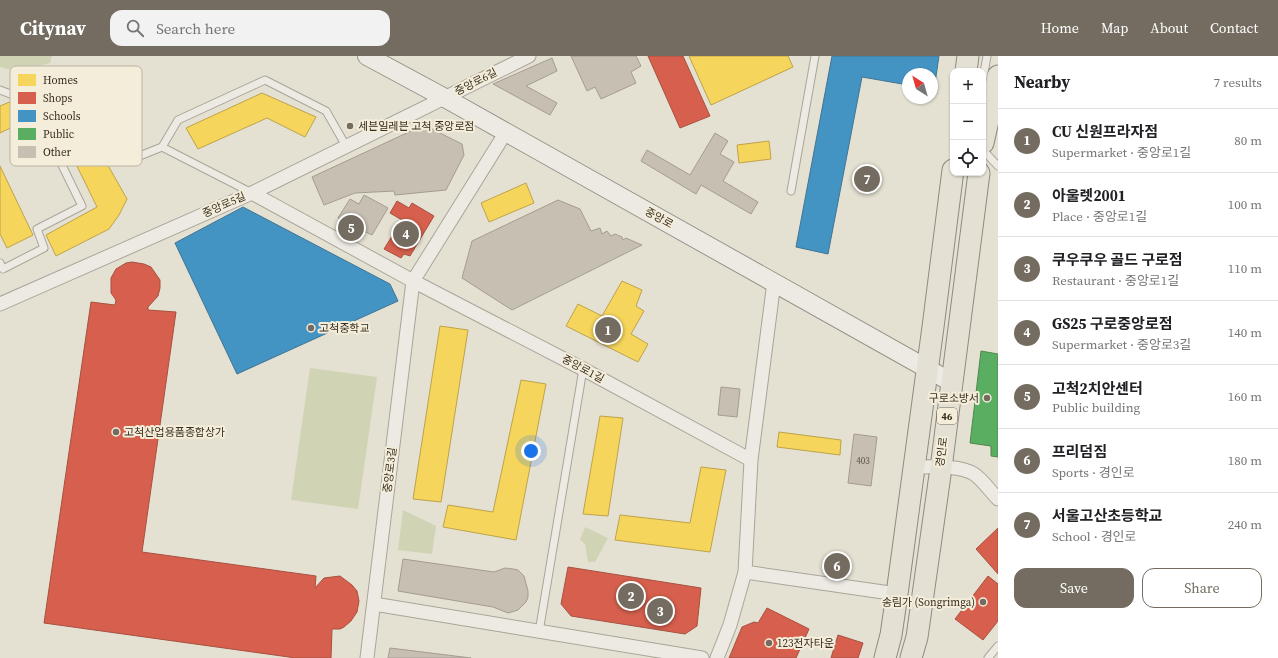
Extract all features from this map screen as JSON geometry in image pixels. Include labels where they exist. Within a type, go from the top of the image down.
[{"type":"main road","name":"중앙로","points":[[367,56],[506,132],[951,382]]},
{"type":"main road","points":[[966,68],[968,56]]},
{"type":"main road","points":[[984,140],[998,76]]},
{"type":"main road","name":"46","points":[[885,658],[891,635],[897,594],[952,176]]},
{"type":"main road","name":"경인로","points":[[911,658],[917,637],[979,176]]},
{"type":"street","name":"중앙로6길","points":[[445,98],[529,56]]},
{"type":"street","name":"중앙로5길","points":[[0,304],[252,193],[445,98]]},
{"type":"street","name":"중앙로3길","points":[[367,658],[413,281],[506,132]]},
{"type":"street","points":[[252,193],[413,281]]},
{"type":"street","name":"중앙로1길","points":[[413,281],[583,369],[751,460]]},
{"type":"street","points":[[717,658],[730,625],[745,572],[751,460],[774,282]]},
{"type":"street","points":[[914,467],[967,470],[975,474],[998,499]]},
{"type":"street","points":[[745,572],[897,594]]},
{"type":"street","points":[[374,604],[702,658]]},
{"type":"lane","points":[[791,190],[815,56]]},
{"type":"lane","points":[[985,68],[987,56]]},
{"type":"lane","points":[[142,155],[162,147],[178,120],[265,80],[326,111],[346,146]]},
{"type":"lane","points":[[0,90],[10,94]]},
{"type":"lane","points":[[162,147],[252,193]]},
{"type":"lane","points":[[986,148],[998,166]]},
{"type":"lane","points":[[0,263],[3,269],[44,248],[37,229],[82,206],[62,166]]},
{"type":"lane","points":[[539,632],[583,369]]},
{"type":"lane","points":[[988,658],[998,646]]},
{"type":"green space","points":[[0,56],[52,56],[50,63],[39,66],[10,66],[10,70],[0,67]]},
{"type":"green space","points":[[310,368],[377,377],[358,509],[291,500]]},
{"type":"green space","points":[[403,510],[436,526],[432,554],[398,550]]},
{"type":"green space","points":[[585,527],[608,538],[595,562],[588,562],[585,544],[580,540]]},
{"type":"building: Homes","points":[[689,56],[788,56],[793,67],[711,105]]},
{"type":"building: Homes","points":[[262,93],[316,117],[305,137],[267,118],[198,149],[186,128]]},
{"type":"building: Homes","points":[[10,102],[10,128],[0,133],[0,106]]},
{"type":"building: Homes","points":[[769,141],[771,159],[739,163],[737,145]]},
{"type":"building: Homes","points":[[0,166],[33,235],[7,248],[0,234]]},
{"type":"building: Homes","points":[[77,166],[108,166],[127,199],[119,215],[109,229],[56,256],[46,235],[97,207]]},
{"type":"building: Homes","points":[[526,183],[534,203],[489,222],[481,203]]},
{"type":"building: Homes","points":[[622,281],[642,290],[636,306],[644,311],[631,334],[648,344],[638,362],[566,326],[578,304],[602,316]]},
{"type":"building: Homes","points":[[440,326],[468,330],[441,502],[413,499]]},
{"type":"building: Homes","points":[[521,380],[546,384],[516,540],[443,527],[448,505],[493,512]]},
{"type":"building: Homes","points":[[600,416],[623,418],[608,516],[583,514]]},
{"type":"building: Homes","points":[[779,432],[841,440],[840,455],[777,447]]},
{"type":"building: Homes","points":[[701,467],[726,470],[710,552],[615,540],[620,515],[690,523]]},
{"type":"building: Shops","points":[[648,56],[683,56],[710,116],[680,128]]},
{"type":"building: Shops","points":[[397,201],[409,208],[412,203],[434,216],[410,256],[404,254],[401,258],[384,249],[402,220],[390,213]]},
{"type":"building: Shops","name":"고척산업용품종합상가","points":[[132,262],[151,267],[160,280],[158,296],[148,307],[148,310],[176,312],[142,552],[316,576],[315,588],[324,578],[340,576],[357,591],[359,601],[357,612],[351,621],[340,629],[332,629],[331,658],[296,658],[44,623],[91,302],[115,305],[116,300],[111,293],[111,278],[116,269],[126,263]]},
{"type":"building: Shops","points":[[998,528],[998,574],[976,549]]},
{"type":"building: Shops","points":[[568,567],[701,588],[697,626],[685,634],[571,616],[561,604]]},
{"type":"building: Shops","name":"송림가 (Songrimga)","points":[[988,576],[998,584],[998,621],[983,640],[955,619]]},
{"type":"building: Shops","name":"123전자타운","points":[[767,608],[809,629],[796,658],[729,658],[742,627],[754,622],[758,623]]},
{"type":"building: Shops","points":[[838,635],[863,643],[858,658],[831,658]]},
{"type":"building: Schools","points":[[832,56],[939,56],[937,68],[902,68],[902,84],[862,77],[828,254],[796,247]]},
{"type":"building: Schools","points":[[243,207],[390,284],[398,301],[237,374],[175,243]]},
{"type":"building: Public","name":"구로소방서","points":[[981,351],[998,354],[998,457],[991,456],[991,446],[970,443]]},
{"type":"building: Other","points":[[571,56],[636,56],[641,66],[631,72],[636,83],[601,99],[595,87],[587,91]]},
{"type":"building: Other","points":[[552,58],[557,71],[526,86],[557,103],[550,115],[493,84]]},
{"type":"building: Other","points":[[424,125],[462,144],[464,155],[446,190],[395,195],[394,191],[355,193],[324,205],[312,177]]},
{"type":"building: Other","points":[[715,133],[728,141],[720,154],[734,162],[723,181],[758,202],[751,214],[701,185],[696,194],[641,161],[647,150],[690,175]]},
{"type":"building: Other","points":[[364,195],[388,208],[372,235],[338,218],[350,199],[359,204]]},
{"type":"building: Other","points":[[558,200],[580,209],[591,231],[600,228],[602,234],[607,231],[611,236],[615,234],[622,237],[623,240],[626,238],[642,245],[512,310],[462,278],[472,241]]},
{"type":"building: Other","points":[[721,387],[740,389],[737,417],[718,415]]},
{"type":"building: Other","points":[[854,434],[877,437],[871,486],[848,483]]},
{"type":"building: Other","points":[[403,559],[494,572],[505,568],[518,570],[524,576],[528,597],[526,602],[518,610],[508,613],[493,607],[398,591]]},
{"type":"building: Other","points":[[390,648],[471,658],[388,658]]},
{"type":"place","name":"세븐일레븐 고척 중앙로점","points":[[350,126]]},
{"type":"place","name":"서울고산초등학교","points":[[867,179]]},
{"type":"place","name":"고척2치안센터","points":[[351,228]]},
{"type":"place","name":"GS25 구로중앙로점","points":[[406,234]]},
{"type":"place","name":"고척중학교","points":[[311,328]]},
{"type":"place","name":"CU 신원프라자점","points":[[608,330]]},
{"type":"place","name":"구로소방서","points":[[987,398]]},
{"type":"place","name":"고척산업용품종합상가","points":[[116,432]]},
{"type":"place","name":"프리덤짐","points":[[837,566]]},
{"type":"place","name":"아울렛2001","points":[[631,596]]},
{"type":"place","name":"송림가 (Songrimga)","points":[[983,602]]},
{"type":"place","name":"쿠우쿠우 골드 구로점","points":[[660,611]]},
{"type":"place","name":"123전자타운","points":[[769,643]]}]
